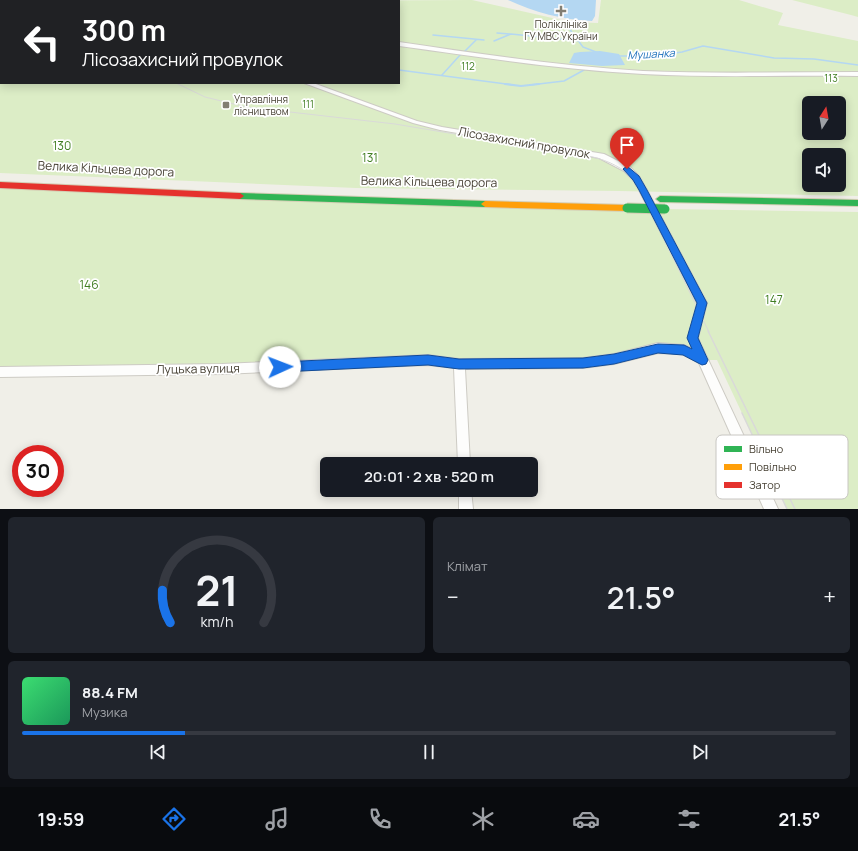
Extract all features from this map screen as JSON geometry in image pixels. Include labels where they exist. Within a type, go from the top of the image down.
[{"type":"main road","name":"Велика Кільцева дорога","points":[[0,176],[242,188],[543,196]]},
{"type":"main road","name":"Велика Кільцева дорога","points":[[0,185],[353,202],[669,209]]},
{"type":"main road","points":[[637,199],[858,203]]},
{"type":"main road","points":[[704,209],[858,212]]},
{"type":"street","points":[[400,44],[485,56],[614,70],[677,74],[858,74]]},
{"type":"street","name":"Лісозахисний провулок","points":[[311,84],[414,122],[442,129],[601,156],[627,169],[636,178],[646,195],[702,303],[693,338],[737,435]]},
{"type":"street","name":"Луцька вулиця","points":[[0,372],[222,369],[428,360],[459,364],[583,363],[614,359],[658,348],[684,350],[702,360]]},
{"type":"street","points":[[459,364],[464,457]]},
{"type":"street","points":[[465,497],[466,509]]},
{"type":"street","name":"Лісозахисний провулок","points":[[766,499],[771,509]]},
{"type":"green space","points":[[400,0],[472,0],[570,22],[598,23],[601,0],[739,0],[783,13],[778,25],[858,41],[858,196],[356,188],[0,173],[0,84],[400,84]]},
{"type":"green space","points":[[792,0],[858,0],[858,17],[851,15]]},
{"type":"green space","name":"147","points":[[0,185],[665,209],[858,212],[858,509],[787,509],[782,499],[848,499],[848,435],[752,435],[717,360],[703,360],[672,348],[614,359],[459,364],[0,372]]},
{"type":"water","name":"Поліклініка ГУ МВС України","points":[[508,0],[596,0],[595,16],[592,21],[560,17],[538,12]]},
{"type":"water","points":[[600,51],[619,54],[625,65],[602,66],[569,63],[574,53]]},
{"type":"waterway","name":"Мушанка","points":[[569,17],[568,27],[578,41]]},
{"type":"waterway","points":[[497,33],[510,34]]},
{"type":"waterway","points":[[494,41],[511,34],[578,41]]},
{"type":"waterway","points":[[433,35],[484,40]]},
{"type":"waterway","points":[[465,51],[476,40]]},
{"type":"waterway","name":"Мушанка","points":[[578,41],[583,47],[596,52]]},
{"type":"waterway","name":"Мушанка","points":[[619,56],[653,56],[682,52],[703,46],[774,58],[814,59],[858,65]]},
{"type":"waterway","points":[[442,75],[461,54]]},
{"type":"waterway","points":[[400,70],[513,85]]},
{"type":"waterway","points":[[530,85],[564,81],[584,70]]},
{"type":"waterway","points":[[505,84],[513,85]]},
{"type":"waterway","points":[[530,85],[539,84]]},
{"type":"waterway","points":[[513,85],[530,85]]},
{"type":"tram line","points":[[178,84],[205,97],[246,107],[395,124],[593,157],[610,163],[626,172],[635,180],[709,332]]},
{"type":"tram line","points":[[708,331],[759,435]]},
{"type":"tram line","points":[[742,413],[752,435]]},
{"type":"tram line","points":[[782,499],[787,509]]},
{"type":"tram line","points":[[790,499],[795,509]]},
{"type":"traffic: fast","points":[[240,196],[485,204]]},
{"type":"traffic: fast","points":[[660,199],[858,203]]},
{"type":"traffic: fast","points":[[627,208],[665,209]]},
{"type":"traffic: slow","points":[[485,204],[627,208]]},
{"type":"traffic: jam","points":[[0,185],[240,196]]},
{"type":"place","name":"Поліклініка ГУ МВС України","points":[[561,11]]},
{"type":"place","name":"Управління лісництвом","points":[[226,105]]},
{"type":"route","points":[[280,367],[428,360],[459,364],[583,363],[614,359],[658,348],[684,350],[702,360],[693,338],[702,303],[656,212],[636,178],[627,169]]},
{"type":"park label","name":"112","points":[[468,66]]},
{"type":"park label","name":"113","points":[[831,78]]},
{"type":"park label","name":"111","points":[[308,104]]},
{"type":"park label","name":"130","points":[[62,146]]},
{"type":"park label","name":"131","points":[[370,158]]},
{"type":"park label","name":"146","points":[[89,285]]}]
